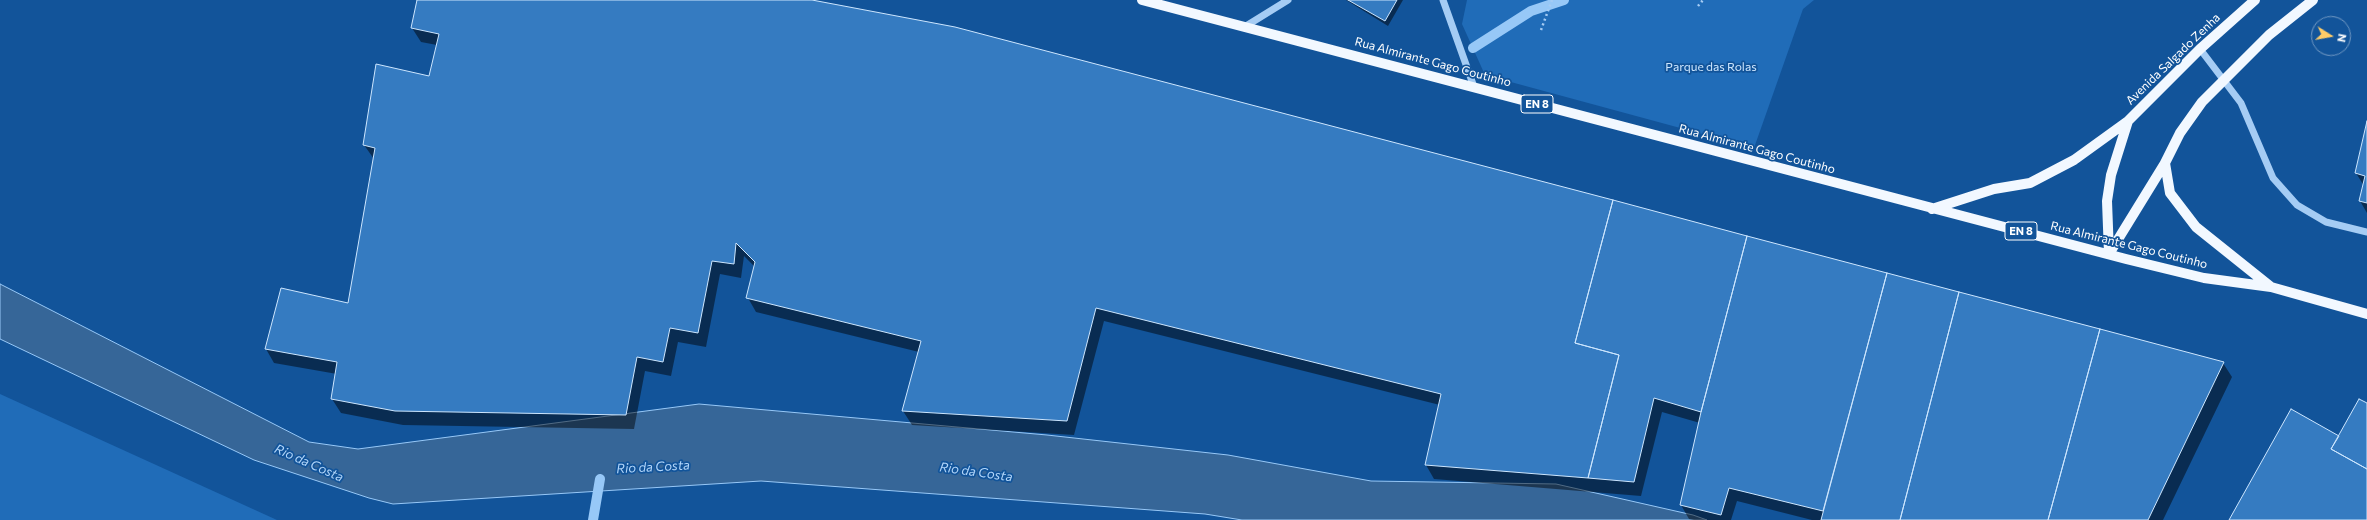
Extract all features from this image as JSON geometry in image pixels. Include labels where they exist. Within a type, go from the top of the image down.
[{"type":"main road","name":"Rua Almirante Gago Coutinho","points":[[1142,0],[1166,3],[1246,26],[1932,209],[2204,278],[2271,287],[2367,314]]},
{"type":"main road","name":"Avenida Salgado Zenha","points":[[1932,209],[1994,189],[2030,183],[2074,160],[2128,120],[2200,49],[2255,0]]},
{"type":"main road","points":[[2109,254],[2166,163],[2180,133],[2202,102],[2224,78],[2269,35],[2313,0]]},
{"type":"main road","name":"Avenida Salgado Zenha","points":[[2109,254],[2107,201],[2111,175],[2128,120]]},
{"type":"main road","points":[[2166,163],[2170,193],[2196,227],[2271,287]]},
{"type":"street","points":[[1246,26],[1288,0]]},
{"type":"street","points":[[1443,0],[1474,87]]},
{"type":"street","points":[[2200,49],[2224,78],[2241,103],[2273,178],[2297,204],[2326,222],[2367,232]]},
{"type":"path","points":[[1541,30],[1552,0]]},
{"type":"path","points":[[1698,6],[1703,0]]},
{"type":"green space","name":"Parque das Rolas","points":[[1467,0],[1814,0],[1803,9],[1754,148],[1485,75],[1462,24]]},
{"type":"green space","points":[[0,394],[277,520],[0,520]]},
{"type":"water","name":"Rio da Costa","points":[[0,284],[309,442],[358,449],[699,404],[1047,435],[1228,455],[1371,481],[1556,484],[1693,515],[1707,520],[1242,520],[1205,514],[761,481],[393,504],[369,498],[254,460],[0,339]]},
{"type":"building","points":[[417,0],[812,0],[955,27],[1613,200],[1575,343],[1619,355],[1588,478],[1425,465],[1441,394],[1096,308],[1067,421],[902,411],[921,341],[746,298],[755,262],[736,243],[734,264],[712,261],[698,333],[670,328],[663,362],[637,357],[626,415],[395,411],[331,399],[337,362],[265,349],[281,288],[348,303],[375,148],[363,145],[376,64],[429,76],[439,34],[411,28]]},
{"type":"building","points":[[1348,0],[1397,0],[1385,21]]},
{"type":"building","points":[[2367,121],[2367,203],[2359,201],[2365,176],[2355,173]]},
{"type":"building","points":[[1613,200],[1747,236],[1701,412],[1654,398],[1634,482],[1588,478],[1619,355],[1575,343]]},
{"type":"building","points":[[1747,236],[1887,273],[1823,511],[1729,488],[1721,515],[1680,505],[1701,412]]},
{"type":"building","points":[[1887,273],[1959,292],[1900,520],[1821,520]]},
{"type":"building","points":[[1959,292],[2100,329],[2048,520],[1900,520]]},
{"type":"building","points":[[2100,329],[2224,362],[2148,520],[2048,520]]},
{"type":"building","points":[[2359,399],[2367,403],[2367,469],[2331,449]]},
{"type":"building","points":[[2291,409],[2339,436],[2331,449],[2367,469],[2367,520],[2229,520]]},
{"type":"waterway","points":[[1473,48],[1531,11],[1564,0]]},
{"type":"waterway","points":[[593,520],[600,479]]}]
